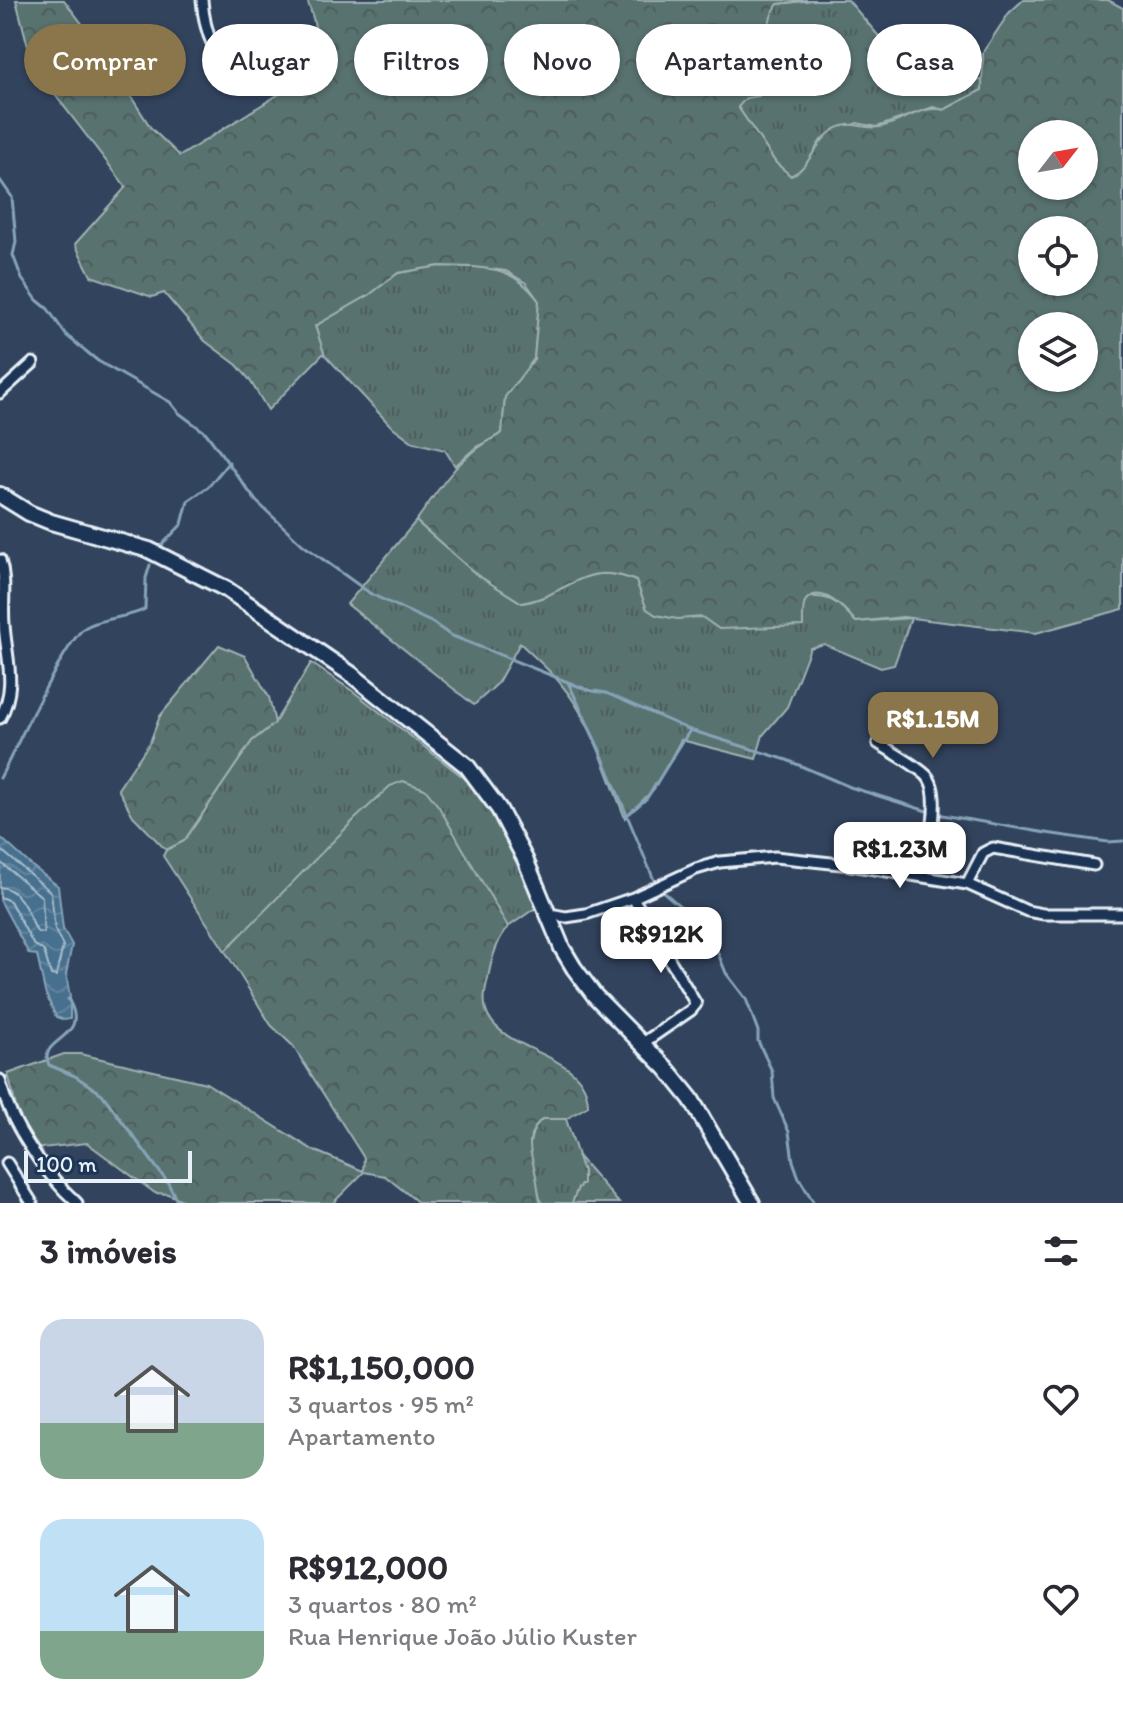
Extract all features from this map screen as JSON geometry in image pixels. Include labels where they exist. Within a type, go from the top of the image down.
[{"type":"street","points":[[202,0],[206,24]]},
{"type":"street","points":[[0,393],[33,363]]},
{"type":"street","points":[[0,495],[51,522],[149,550],[226,589],[399,710],[467,766],[482,784],[512,834],[550,914],[562,948],[574,968],[595,996],[643,1043],[691,1099],[752,1203]]},
{"type":"street","points":[[0,560],[5,589],[3,622],[12,672],[8,697],[0,718]]},
{"type":"street","points":[[878,743],[925,774],[931,783],[933,812],[922,875]]},
{"type":"street","points":[[967,884],[983,853],[993,848],[1094,865]]},
{"type":"street","points":[[550,914],[566,917],[586,914],[633,898],[696,869],[750,858],[802,858],[922,875],[967,884],[1027,911],[1043,914],[1123,914]]},
{"type":"street","points":[[633,898],[696,1004],[643,1043]]},
{"type":"street","points":[[0,1080],[9,1111],[22,1133],[63,1190],[77,1203]]},
{"type":"street","points":[[7,1163],[32,1203]]},
{"type":"green space","points":[[16,0],[64,0],[82,24],[24,24],[24,31]]},
{"type":"green space","points":[[307,0],[811,0],[778,4],[769,24],[636,24],[636,96],[759,96],[746,98],[738,107],[776,163],[791,176],[803,167],[826,136],[839,127],[880,127],[920,112],[944,110],[971,96],[982,96],[983,52],[1009,13],[1023,0],[1108,0],[1123,8],[1123,609],[1036,633],[903,617],[856,622],[834,600],[819,595],[806,600],[803,626],[719,629],[702,617],[677,619],[656,615],[647,609],[636,581],[602,574],[589,576],[522,603],[476,574],[416,521],[463,461],[502,433],[505,397],[534,359],[539,301],[526,283],[506,271],[474,267],[439,266],[398,273],[369,295],[315,326],[324,353],[268,410],[237,365],[205,341],[164,293],[152,297],[91,276],[75,244],[126,187],[56,96],[131,96],[151,128],[180,156],[276,96],[338,96],[338,24],[314,24]]},
{"type":"green space","points":[[848,0],[868,24],[867,96],[971,96],[944,110],[933,107],[877,127],[857,123],[821,140],[802,171],[790,176],[776,163],[737,107],[746,96],[851,96],[851,24],[769,24],[769,16],[778,4]]},
{"type":"green space","points":[[439,266],[483,267],[507,273],[539,301],[534,359],[505,397],[502,434],[476,447],[455,466],[445,450],[413,442],[390,425],[324,354],[315,326],[369,295],[398,273]]},
{"type":"green space","points":[[416,521],[476,574],[522,603],[589,576],[602,574],[636,581],[647,609],[702,617],[712,622],[815,597],[835,602],[856,622],[911,618],[894,665],[881,668],[824,644],[810,648],[787,707],[763,735],[756,759],[681,740],[654,789],[625,818],[598,748],[581,714],[556,678],[520,643],[497,684],[474,705],[347,604]]},
{"type":"green space","points":[[219,645],[245,656],[269,697],[275,723],[252,741],[184,841],[166,850],[133,816],[118,789],[150,742],[160,716]]},
{"type":"green space","points":[[311,663],[354,692],[472,784],[496,819],[541,904],[508,927],[489,896],[390,787],[225,951],[163,856],[166,850],[184,841],[252,741],[275,722]]},
{"type":"green space","points":[[403,781],[425,789],[439,807],[508,927],[497,945],[491,965],[485,996],[488,1015],[498,1028],[512,1038],[561,1064],[575,1075],[584,1088],[588,1106],[566,1119],[542,1119],[532,1133],[531,1153],[541,1203],[419,1203],[385,1176],[364,1172],[333,1203],[189,1203],[168,1194],[155,1193],[87,1143],[33,1149],[17,1111],[8,1074],[64,1054],[80,1054],[206,1083],[313,1150],[363,1171],[364,1158],[293,1046],[271,1025],[225,951],[354,820],[390,786]]},
{"type":"green space","points":[[542,1119],[566,1119],[583,1171],[583,1183],[572,1203],[541,1203],[532,1171],[530,1148],[531,1137]]},
{"type":"green space","points":[[577,1155],[619,1203],[572,1203],[583,1183],[583,1171]]},
{"type":"water","points":[[0,837],[58,886],[63,929],[72,945],[66,974],[70,1019],[56,1017],[45,992],[37,955],[29,954],[0,900]]},
{"type":"waterway","points":[[0,180],[12,197],[16,242],[13,255],[22,279],[66,335],[98,361],[170,402],[179,413],[206,433],[256,501],[303,545],[371,594],[433,623],[450,635],[588,690],[606,693],[690,730],[787,760],[850,787],[930,812]]},
{"type":"waterway","points":[[159,548],[182,524],[188,501],[208,487],[229,462]]},
{"type":"waterway","points":[[0,778],[54,672],[77,636],[93,624],[145,609],[146,578],[150,565]]},
{"type":"waterway","points":[[568,682],[654,880]]},
{"type":"waterway","points":[[626,816],[647,798],[690,730]]},
{"type":"waterway","points":[[937,814],[1046,833],[1108,842],[1123,841]]},
{"type":"waterway","points":[[660,889],[709,931],[726,973],[746,999],[758,1031],[758,1041],[772,1071],[774,1098],[789,1132],[793,1161],[814,1203]]},
{"type":"waterway","points":[[68,999],[74,1012],[74,1023],[70,1031],[50,1049],[47,1056],[49,1065],[75,1076],[102,1094],[168,1183],[178,1203]]}]
